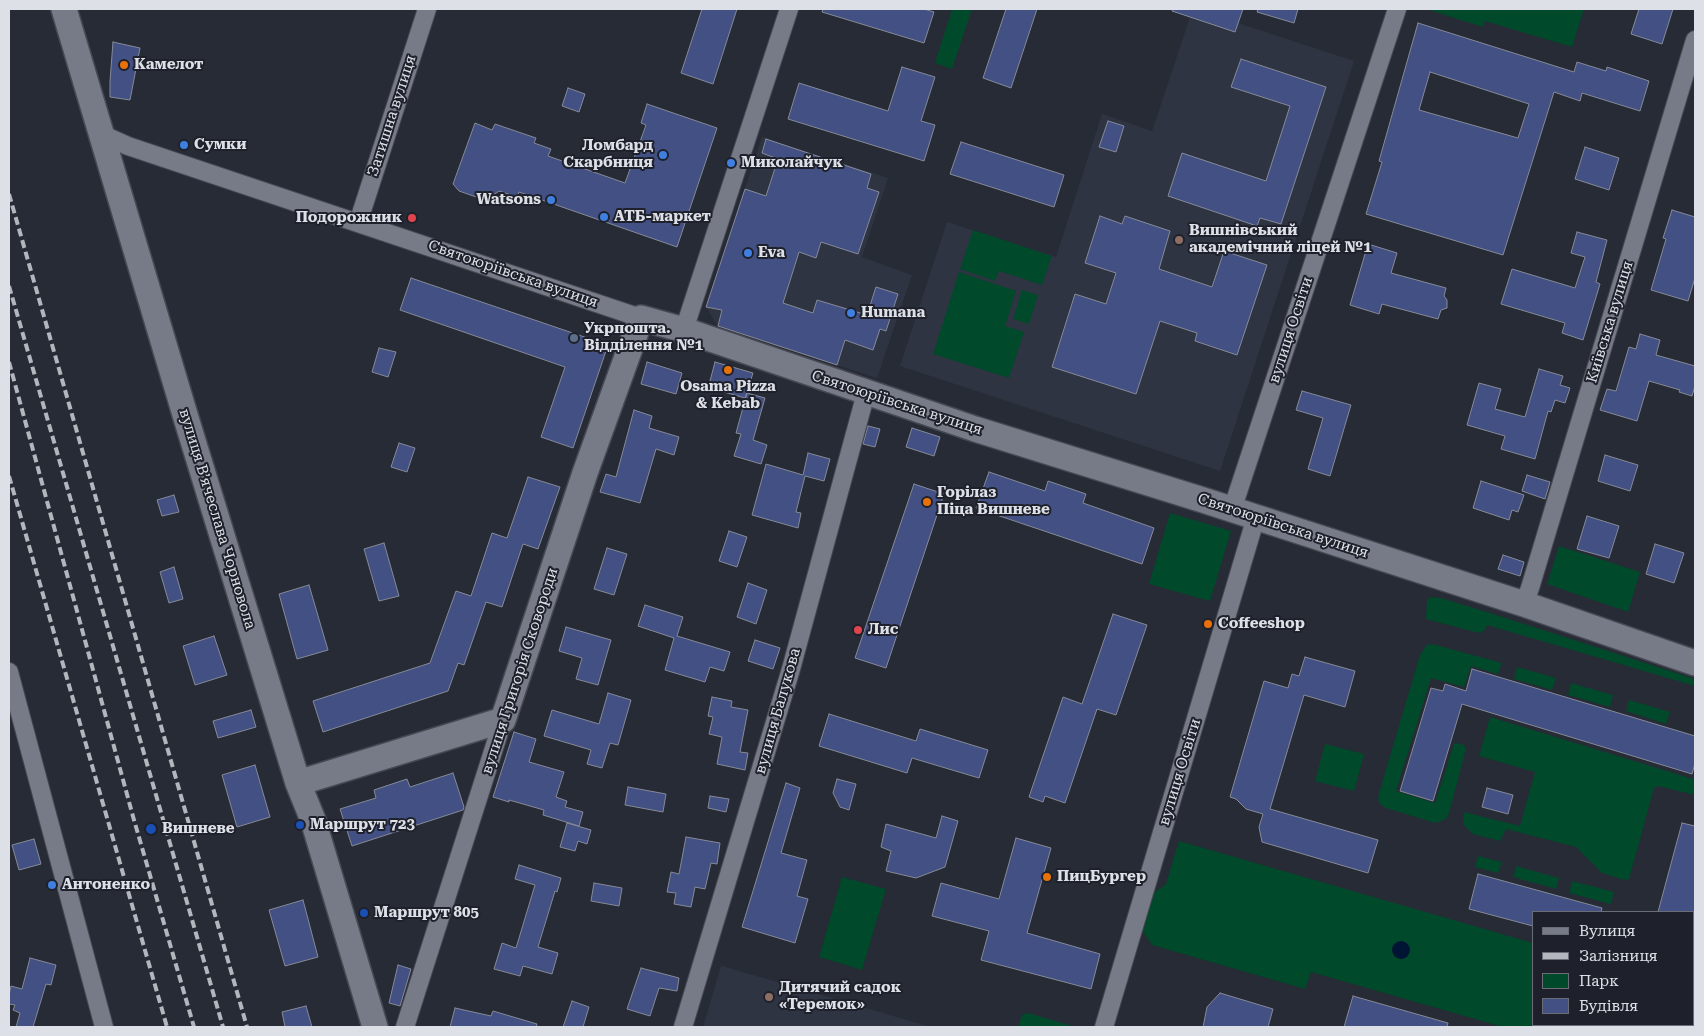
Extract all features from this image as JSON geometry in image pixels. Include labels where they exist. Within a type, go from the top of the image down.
[{"type":"street","name":"вулиця Вʼячеслава Чорновола","points":[[64,9],[298,783],[315,829],[375,1027]]},
{"type":"street","name":"Затишна вулиця","points":[[358,222],[427,9]]},
{"type":"street","points":[[684,330],[789,9]]},
{"type":"street","name":"вулиця Освіти","points":[[1232,510],[1397,9]]},
{"type":"street","name":"Київська вулиця","points":[[1524,604],[1695,40]]},
{"type":"street","name":"Святоюріївська вулиця","points":[[101,134],[128,146],[641,318],[684,330],[866,393],[1524,604],[1695,663]]},
{"type":"street","name":"вулиця Григорія Сковороди","points":[[405,1027],[503,720],[585,474],[641,318]]},
{"type":"street","name":"вулиця Балукова","points":[[683,1027],[791,669],[866,393]]},
{"type":"street","name":"вулиця Освіти","points":[[1104,1027],[1256,517]]},
{"type":"street","points":[[9,672],[13,701],[104,1027]]},
{"type":"street","points":[[298,783],[503,720]]},
{"type":"street","points":[[1694,1027],[1695,1021]]},
{"type":"shaded area","name":"Вишнівський академічний ліцей №1","points":[[1190,17],[1235,32],[1238,23],[1354,61],[1220,471],[900,366],[947,222],[1056,257],[1102,114],[1152,131]]},
{"type":"shaded area","points":[[762,137],[888,178],[862,257],[912,275],[877,378],[718,327],[706,307]]},
{"type":"shaded area","name":"Дитячий садок «Теремок»","points":[[722,966],[931,1027],[703,1027]]},
{"type":"green space","points":[[952,9],[972,9],[952,69],[935,63]]},
{"type":"green space","points":[[1426,9],[1584,9],[1572,47],[1485,21],[1483,27]]},
{"type":"green space","points":[[973,230],[1052,256],[1042,285],[999,271],[995,281],[960,269]]},
{"type":"green space","points":[[959,272],[1016,291],[1005,326],[1024,332],[1009,378],[933,354]]},
{"type":"green space","points":[[1022,290],[1038,295],[1029,324],[1013,319]]},
{"type":"green space","points":[[1170,513],[1231,531],[1210,601],[1149,584]]},
{"type":"green space","points":[[1559,546],[1640,572],[1628,612],[1547,584]]},
{"type":"green space","points":[[1430,597],[1441,598],[1490,613],[1695,679],[1695,686],[1487,625],[1485,630],[1479,633],[1426,619],[1427,600]]},
{"type":"green space","points":[[1432,644],[1502,663],[1498,674],[1471,666],[1464,687],[1431,678],[1396,791],[1435,803],[1454,744],[1464,745],[1466,749],[1449,813],[1446,819],[1435,823],[1386,808],[1380,804],[1378,799],[1420,655],[1427,645]]},
{"type":"green space","points":[[1517,667],[1556,678],[1552,690],[1514,679]]},
{"type":"green space","points":[[1571,683],[1613,695],[1610,707],[1568,695]]},
{"type":"green space","points":[[1629,700],[1670,712],[1666,724],[1626,711]]},
{"type":"green space","points":[[1490,717],[1693,779],[1695,773],[1695,795],[1658,786],[1654,788],[1629,879],[1625,880],[1602,873],[1576,847],[1506,829],[1500,841],[1473,834],[1464,825],[1464,812],[1520,826],[1535,772],[1479,756]]},
{"type":"green space","points":[[1325,744],[1364,754],[1354,791],[1315,781]]},
{"type":"green space","points":[[1179,841],[1532,943],[1532,1026],[1687,1027],[1503,1027],[1311,972],[1305,989],[1152,945],[1142,930],[1152,894],[1166,884]]},
{"type":"green space","points":[[1478,856],[1502,862],[1498,873],[1475,867]]},
{"type":"green space","points":[[1516,866],[1559,878],[1556,889],[1513,877]]},
{"type":"green space","points":[[842,877],[886,889],[862,970],[819,957]]},
{"type":"green space","points":[[1572,881],[1614,892],[1611,904],[1569,893]]},
{"type":"green space","points":[[1028,1013],[1074,1027],[1018,1027],[1022,1015]]},
{"type":"water","points":[[1401,941],[1407,944],[1410,950],[1407,956],[1401,959],[1395,956],[1392,950],[1395,944]]},
{"type":"building","points":[[702,9],[737,9],[713,84],[681,73]]},
{"type":"building","points":[[823,9],[924,9],[934,12],[924,43],[822,12]]},
{"type":"building","points":[[1006,9],[1037,9],[1011,88],[983,78]]},
{"type":"building","points":[[1173,9],[1243,9],[1235,32],[1172,11]]},
{"type":"building","points":[[1258,9],[1298,9],[1294,23],[1257,12]]},
{"type":"building","points":[[1639,9],[1673,9],[1662,44],[1631,34]]},
{"type":"building","points":[[1418,23],[1574,72],[1577,62],[1606,71],[1607,67],[1649,81],[1640,111],[1582,93],[1580,101],[1554,92],[1503,255],[1366,214],[1382,162],[1379,161]],"holes":[[[1430,72],[1529,104],[1518,138],[1419,110]]]},
{"type":"building","name":"Камелот","points":[[113,42],[140,48],[130,100],[110,97]]},
{"type":"building","points":[[1241,59],[1326,87],[1281,224],[1260,218],[1257,226],[1168,196],[1182,153],[1266,181],[1290,106],[1231,87]]},
{"type":"building","points":[[902,67],[935,77],[921,121],[935,125],[924,161],[788,119],[799,83],[888,111]]},
{"type":"building","points":[[568,88],[585,94],[579,112],[562,106]]},
{"type":"building","points":[[647,104],[717,128],[677,247],[519,192],[517,197],[499,191],[488,199],[482,199],[459,191],[453,184],[475,123],[492,130],[495,124],[536,138],[534,143],[551,149],[548,156],[625,183],[646,125],[641,123]]},
{"type":"building","points":[[1108,121],[1124,126],[1116,152],[1099,147]]},
{"type":"building","points":[[766,139],[871,174],[867,188],[879,192],[858,254],[821,242],[816,258],[799,252],[783,303],[813,313],[817,300],[867,315],[876,287],[898,294],[886,331],[880,329],[873,350],[845,340],[837,365],[718,326],[722,310],[706,307],[745,189],[766,196],[778,159],[762,153]]},
{"type":"building","points":[[961,142],[1064,175],[1054,207],[950,174]]},
{"type":"building","points":[[1585,147],[1619,158],[1609,190],[1575,179]]},
{"type":"building","points":[[1672,210],[1695,217],[1695,278],[1688,301],[1651,290],[1666,239],[1663,238]]},
{"type":"building","points":[[1100,216],[1122,224],[1125,216],[1170,231],[1159,269],[1212,287],[1224,251],[1267,265],[1237,355],[1195,341],[1197,333],[1160,321],[1136,394],[1052,367],[1075,294],[1106,304],[1116,273],[1085,263]]},
{"type":"building","points":[[1577,232],[1607,240],[1596,282],[1600,284],[1583,340],[1562,333],[1565,323],[1501,304],[1512,269],[1575,288],[1585,257],[1571,253]]},
{"type":"building","points":[[1368,244],[1397,253],[1391,273],[1446,288],[1444,296],[1447,300],[1447,308],[1441,310],[1438,319],[1382,304],[1379,314],[1350,305]]},
{"type":"building","points":[[411,278],[608,345],[573,448],[541,437],[565,367],[400,310]]},
{"type":"building","points":[[1640,334],[1660,340],[1656,355],[1695,366],[1695,386],[1692,396],[1679,392],[1680,390],[1649,381],[1637,421],[1600,410],[1607,389],[1616,391],[1629,347],[1636,349]]},
{"type":"building","points":[[379,348],[396,352],[388,377],[372,372]]},
{"type":"building","points":[[647,362],[682,373],[676,394],[641,384]]},
{"type":"building","points":[[715,362],[753,373],[745,398],[724,392],[725,386],[710,381]]},
{"type":"building","points":[[1539,369],[1563,376],[1560,385],[1570,388],[1565,403],[1555,400],[1551,412],[1548,411],[1535,459],[1501,449],[1505,436],[1467,425],[1479,383],[1501,389],[1495,409],[1525,417]]},
{"type":"building","points":[[1302,391],[1351,405],[1330,476],[1308,469],[1323,418],[1296,410]]},
{"type":"building","points":[[747,393],[765,398],[753,440],[767,445],[761,464],[734,456],[741,434],[736,433]]},
{"type":"building","points":[[634,410],[652,416],[649,428],[679,437],[674,455],[656,449],[640,503],[600,492],[606,474],[616,477]]},
{"type":"building","points":[[868,426],[880,429],[875,447],[863,444]]},
{"type":"building","points":[[912,428],[940,437],[934,456],[906,447]]},
{"type":"building","points":[[399,443],[415,448],[407,472],[391,467]]},
{"type":"building","points":[[808,453],[830,459],[824,481],[805,476],[796,512],[801,513],[798,528],[752,515],[766,464],[803,475]]},
{"type":"building","points":[[1605,455],[1638,465],[1630,491],[1598,481]]},
{"type":"building","points":[[989,472],[1045,491],[1048,481],[1086,494],[1083,503],[1154,528],[1142,564],[976,508]]},
{"type":"building","points":[[1527,475],[1550,482],[1545,499],[1522,491]]},
{"type":"building","points":[[528,477],[560,487],[538,549],[523,544],[502,607],[486,602],[464,665],[458,663],[448,691],[323,732],[313,701],[430,663],[456,591],[471,596],[492,533],[507,538]]},
{"type":"building","points":[[1481,481],[1524,495],[1518,512],[1512,510],[1509,520],[1473,508]]},
{"type":"building","points":[[914,484],[944,494],[886,668],[855,658]]},
{"type":"building","points":[[174,495],[179,512],[162,516],[157,500]]},
{"type":"building","points":[[1587,516],[1619,526],[1609,558],[1577,549]]},
{"type":"building","points":[[729,531],[747,537],[737,567],[719,561]]},
{"type":"building","points":[[384,543],[399,596],[379,601],[364,549]]},
{"type":"building","points":[[1655,544],[1684,553],[1674,583],[1646,574]]},
{"type":"building","points":[[607,548],[627,554],[614,595],[594,589]]},
{"type":"building","points":[[1503,555],[1524,562],[1520,576],[1498,569]]},
{"type":"building","points":[[174,567],[183,599],[169,603],[160,572]]},
{"type":"building","points":[[748,583],[767,590],[756,624],[737,617]]},
{"type":"building","points":[[309,585],[328,650],[297,659],[279,594]]},
{"type":"building","points":[[645,605],[683,617],[677,636],[730,652],[724,671],[710,667],[705,682],[665,670],[674,638],[638,626]]},
{"type":"building","points":[[1113,614],[1147,625],[1116,715],[1097,709],[1065,803],[1045,796],[1043,802],[1029,797],[1063,697],[1082,704]]},
{"type":"building","points":[[566,627],[611,640],[598,685],[576,679],[582,658],[559,651]]},
{"type":"building","points":[[214,636],[227,675],[195,685],[183,646]]},
{"type":"building","points":[[755,640],[780,648],[773,669],[748,661]]},
{"type":"building","points":[[1305,657],[1355,671],[1345,707],[1304,695],[1270,809],[1378,840],[1368,873],[1262,842],[1259,827],[1263,814],[1246,809],[1236,799],[1230,797],[1264,681],[1288,688],[1292,674],[1299,676]]},
{"type":"building","points":[[1472,669],[1695,736],[1695,763],[1692,774],[1462,704],[1433,801],[1400,791],[1431,688],[1443,691],[1445,684],[1466,691]]},
{"type":"building","points":[[608,693],[631,700],[618,745],[610,743],[602,768],[587,764],[591,750],[544,736],[552,710],[599,724]]},
{"type":"building","points":[[712,697],[732,701],[731,707],[748,710],[740,752],[748,753],[745,770],[717,764],[722,737],[709,734],[713,717],[708,716]]},
{"type":"building","points":[[251,710],[256,727],[218,738],[213,721]]},
{"type":"building","points":[[829,714],[916,741],[920,729],[988,750],[979,778],[912,758],[907,773],[819,746]]},
{"type":"building","points":[[514,732],[536,739],[529,762],[564,772],[556,797],[567,801],[565,807],[583,812],[579,826],[543,815],[544,810],[493,797]]},
{"type":"building","points":[[255,765],[270,817],[237,827],[222,775]]},
{"type":"building","points":[[453,773],[464,807],[463,810],[352,846],[340,809],[376,798],[374,790],[407,779],[410,787]]},
{"type":"building","points":[[837,779],[856,784],[849,810],[840,807],[833,793]]},
{"type":"building","points":[[786,783],[800,788],[781,853],[807,860],[797,896],[808,899],[795,943],[742,927]]},
{"type":"building","points":[[628,787],[666,794],[663,812],[625,805]]},
{"type":"building","points":[[1487,788],[1513,795],[1508,814],[1482,807]]},
{"type":"building","points":[[710,796],[729,799],[726,812],[708,808]]},
{"type":"building","points":[[942,816],[958,821],[945,867],[916,878],[886,871],[891,851],[881,847],[886,824],[936,838]]},
{"type":"building","points":[[567,823],[591,830],[587,844],[578,841],[575,851],[560,847]]},
{"type":"building","points":[[1682,823],[1695,826],[1694,912],[1658,911]]},
{"type":"building","points":[[686,837],[720,843],[717,864],[711,863],[705,889],[695,887],[691,907],[674,904],[676,893],[667,892],[671,872],[679,874]]},
{"type":"building","points":[[1016,838],[1051,848],[1027,933],[1100,954],[1091,989],[981,960],[989,931],[932,916],[941,883],[999,899]]},
{"type":"building","points":[[34,839],[41,864],[19,870],[12,845]]},
{"type":"building","points":[[519,865],[561,878],[557,892],[555,891],[538,947],[558,953],[552,974],[523,966],[520,976],[494,969],[502,943],[516,948],[535,885],[515,879]]},
{"type":"building","points":[[1478,874],[1602,908],[1601,911],[1532,911],[1532,926],[1469,909]]},
{"type":"building","points":[[594,883],[622,888],[619,906],[591,901]]},
{"type":"building","points":[[303,900],[318,957],[285,966],[269,910]]},
{"type":"building","points":[[30,958],[56,965],[51,985],[46,984],[33,1027],[16,1027],[20,1013],[13,1010],[15,1005],[9,1004],[9,995],[11,986],[22,989]]},
{"type":"building","points":[[398,965],[411,969],[400,1006],[389,1003]]},
{"type":"building","points":[[641,968],[679,978],[677,991],[659,988],[650,1016],[627,1009]]},
{"type":"building","points":[[1220,993],[1273,1009],[1268,1027],[1203,1027],[1207,1007]]},
{"type":"building","points":[[1353,996],[1448,1023],[1447,1027],[1344,1027]]},
{"type":"building","points":[[572,1001],[589,1007],[583,1027],[563,1027]]},
{"type":"building","points":[[306,1006],[312,1027],[285,1027],[282,1012]]},
{"type":"building","points":[[455,1008],[491,1016],[493,1011],[537,1024],[536,1027],[450,1027]]},
{"type":"railway","points":[[9,194],[247,1027]]},
{"type":"railway","points":[[9,286],[223,1027]]},
{"type":"railway","points":[[9,362],[134,820],[194,1027]]},
{"type":"railway","points":[[9,476],[167,1027]]},
{"type":"place","name":"Камелот","points":[[124,65]]},
{"type":"place","name":"Сумки","points":[[184,145]]},
{"type":"place","name":"Ломбард Скарбниця","points":[[663,155]]},
{"type":"place","name":"Миколайчук","points":[[731,163]]},
{"type":"place","name":"Watsons","points":[[551,200]]},
{"type":"place","name":"АТБ-маркет","points":[[604,217]]},
{"type":"place","name":"Подорожник","points":[[412,218]]},
{"type":"place","name":"Вишнівський академічний ліцей №1","points":[[1179,240]]},
{"type":"place","name":"Eva","points":[[748,253]]},
{"type":"place","name":"Humana","points":[[851,313]]},
{"type":"place","name":"Укрпошта. Відділення №1","points":[[574,338]]},
{"type":"place","name":"Osama Pizza & Kebab","points":[[728,370]]},
{"type":"place","name":"Горілаз Піца Вишневе","points":[[927,502]]},
{"type":"place","name":"Coffeeshop","points":[[1208,624]]},
{"type":"place","name":"Лис","points":[[858,630]]},
{"type":"place","name":"Маршрут 723","points":[[300,825]]},
{"type":"place","name":"Вишневе","points":[[151,829]]},
{"type":"place","name":"ПицБургер","points":[[1047,877]]},
{"type":"place","name":"Антоненко","points":[[52,885]]},
{"type":"place","name":"Маршрут 805","points":[[364,913]]},
{"type":"place","name":"Дитячий садок «Теремок»","points":[[769,997]]}]
